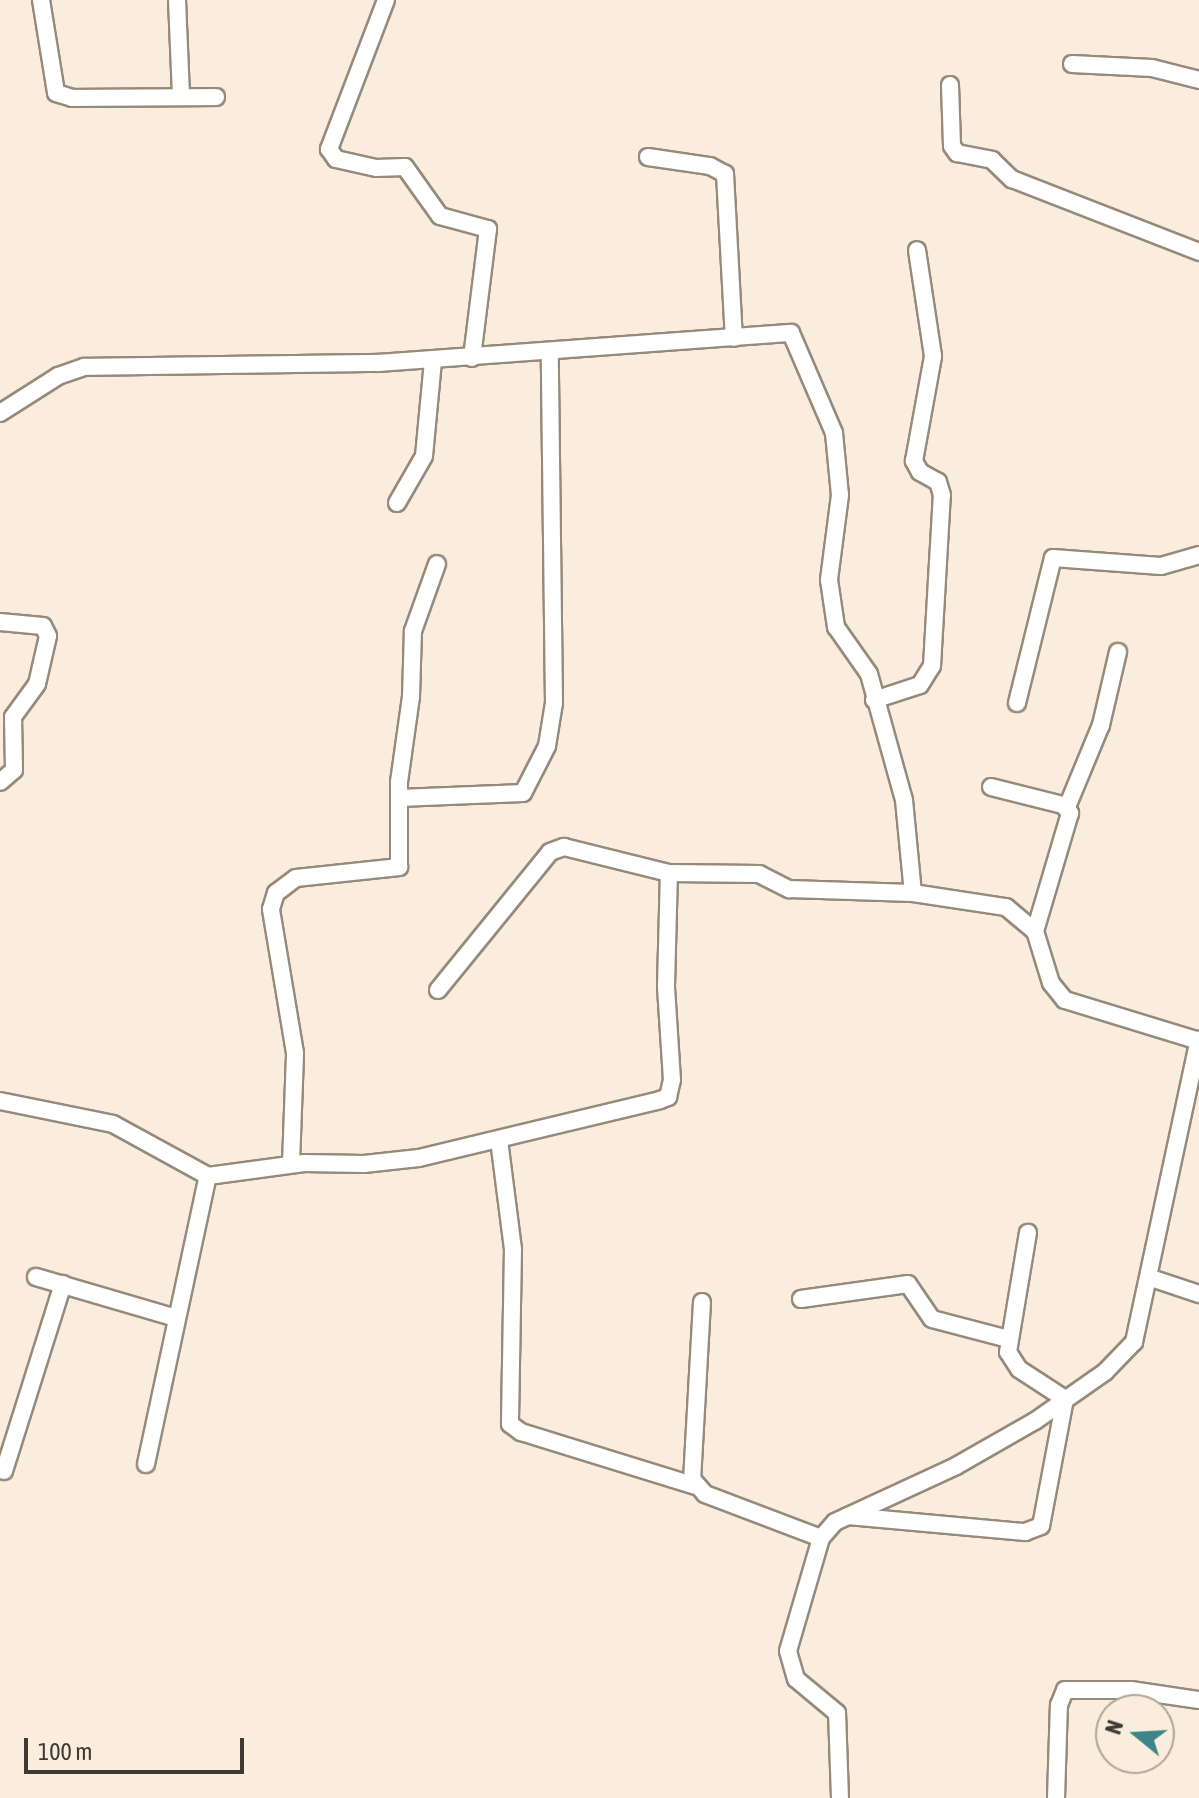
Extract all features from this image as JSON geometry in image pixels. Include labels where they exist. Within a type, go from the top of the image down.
[{"type":"street","points":[[41,0],[56,93],[72,98],[216,97]]},
{"type":"street","points":[[177,0],[181,97]]},
{"type":"street","points":[[386,0],[329,149],[336,159],[376,168],[405,167],[440,216],[488,229],[472,358]]},
{"type":"street","points":[[1072,64],[1152,68],[1199,80]]},
{"type":"street","points":[[950,85],[952,146],[957,153],[992,160],[1012,179],[1199,252]]},
{"type":"street","points":[[648,157],[710,166],[725,174],[734,338]]},
{"type":"street","points":[[874,700],[920,685],[932,666],[942,495],[938,482],[920,472],[914,461],[933,356],[917,250]]},
{"type":"street","points":[[0,413],[58,376],[84,367],[433,360],[795,335],[834,433],[840,495],[830,589],[839,635],[863,660],[904,800],[913,893]]},
{"type":"street","points":[[399,798],[523,793],[547,746],[554,703],[550,354]]},
{"type":"street","points":[[397,503],[424,456],[433,360]]},
{"type":"street","points":[[1017,703],[1053,558],[1065,555],[1161,566],[1199,555]]},
{"type":"street","points":[[291,1164],[295,1053],[271,909],[276,893],[296,878],[399,867],[399,798],[413,631],[437,564]]},
{"type":"street","points":[[0,622],[43,626],[48,636],[37,684],[13,717],[14,770],[0,782]]},
{"type":"street","points":[[1035,931],[1068,821],[1067,807],[1101,725],[1118,652]]},
{"type":"street","points":[[991,787],[1067,807]]},
{"type":"street","points":[[438,990],[556,848],[669,873],[759,874],[798,890],[913,893],[1006,907],[1035,931],[1051,983],[1065,1000],[1199,1040],[1151,1278],[1134,1342],[1105,1372],[981,1452],[847,1516],[821,1538],[788,1651],[796,1679],[837,1713],[840,1798]]},
{"type":"street","points":[[0,1101],[113,1124],[208,1176],[291,1164],[386,1162],[499,1140],[668,1097],[672,1080],[665,965],[669,873]]},
{"type":"street","points":[[499,1140],[513,1249],[510,1424],[521,1432],[695,1486],[821,1538]]},
{"type":"street","points":[[146,1464],[208,1176]]},
{"type":"street","points":[[1028,1233],[1008,1339],[1014,1364],[1065,1399]]},
{"type":"street","points":[[36,1277],[176,1318]]},
{"type":"street","points":[[1151,1278],[1199,1294]]},
{"type":"street","points":[[4,1471],[63,1284]]},
{"type":"street","points":[[801,1299],[908,1284],[932,1319],[1008,1339]]},
{"type":"street","points":[[695,1486],[691,1472],[702,1302]]},
{"type":"street","points":[[847,1516],[1036,1529],[1047,1508],[1065,1399]]},
{"type":"street","points":[[1056,1798],[1059,1705],[1065,1690],[1131,1690],[1199,1700]]}]
